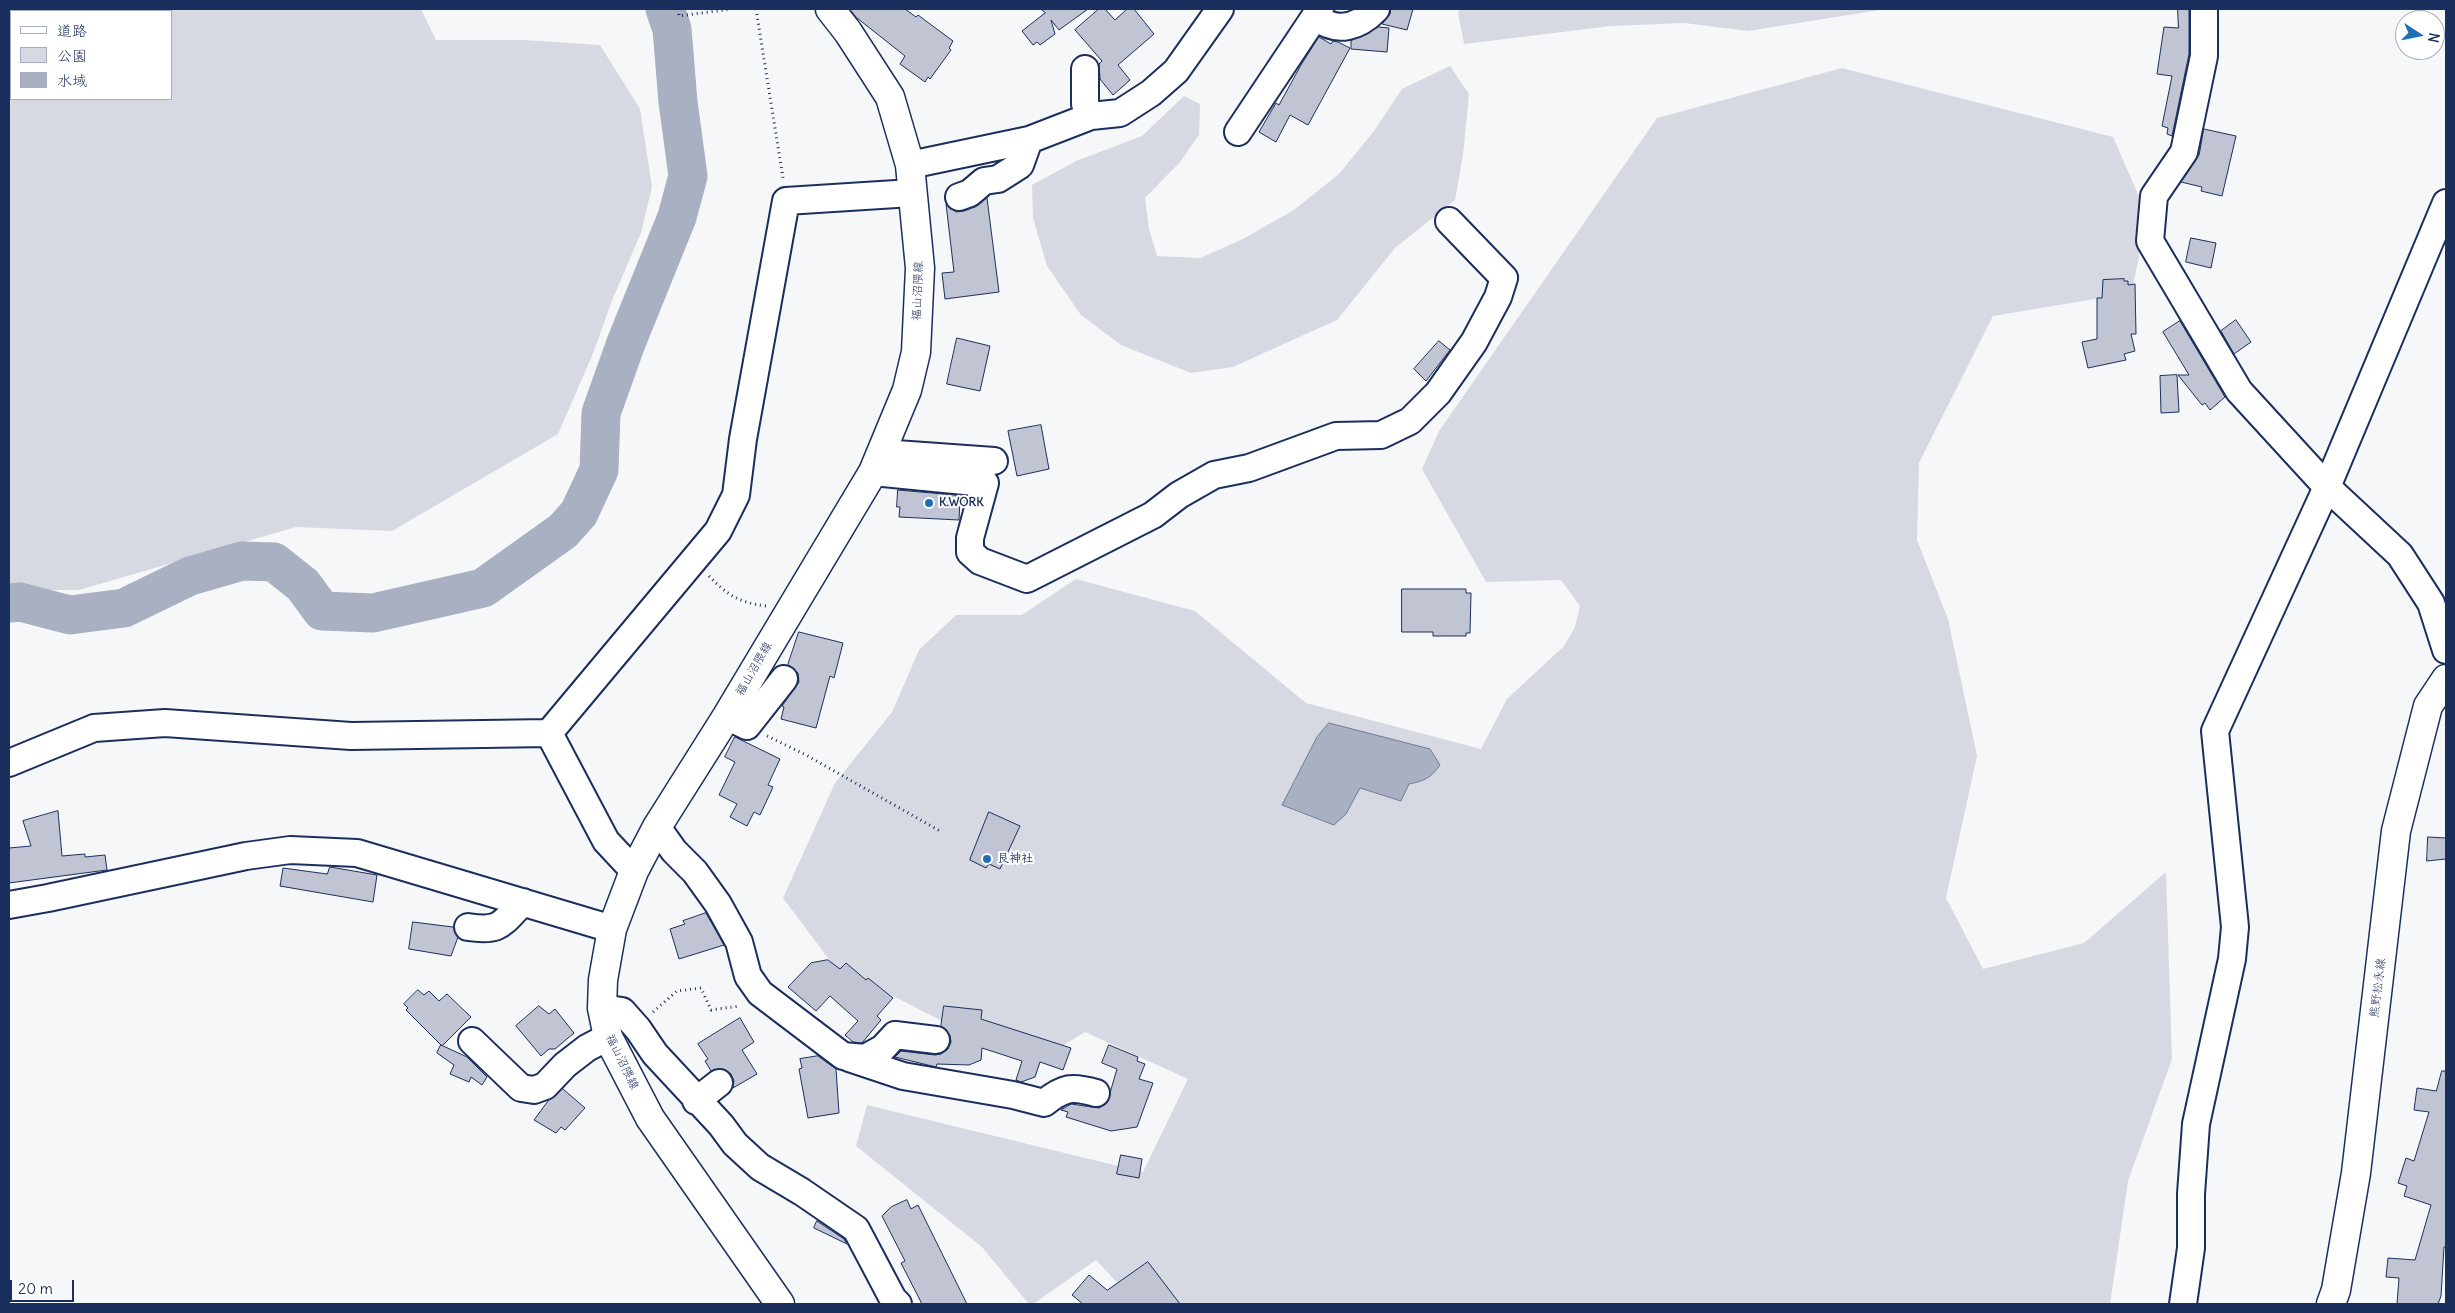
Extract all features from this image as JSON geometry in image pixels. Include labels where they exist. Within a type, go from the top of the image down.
[{"type":"main road","name":"福山沼隈線","points":[[780,1304],[650,1118],[608,1037],[602,1008],[603,980],[612,929],[634,871],[657,827],[737,721],[789,609],[877,462],[907,390],[916,352],[920,268],[910,165],[890,97],[848,32],[830,9]]},
{"type":"main road","name":"熊野松永線","points":[[2332,1304],[2356,1173],[2396,831],[2428,706],[2446,679]]},
{"type":"street","points":[[910,165],[1029,140],[1091,116],[1120,113],[1151,93],[1176,71],[1220,9]]},
{"type":"street","points":[[1238,132],[1318,13],[1326,25],[1350,27],[1364,21],[1376,9]]},
{"type":"street","points":[[2204,9],[2204,56],[2184,152],[2154,196],[2150,241],[2239,391],[2327,487],[2400,556],[2431,603],[2446,650]]},
{"type":"street","points":[[1085,69],[1085,104],[1091,116]]},
{"type":"street","points":[[960,197],[970,193],[984,181],[998,179],[1020,165],[1029,140]]},
{"type":"street","points":[[9,763],[94,728],[165,723],[351,736],[549,733],[718,531],[736,495],[743,439],[786,201],[912,193]]},
{"type":"street","points":[[2183,1304],[2191,1248],[2191,1194],[2196,1124],[2232,960],[2235,927],[2216,732],[2327,487],[2446,203]]},
{"type":"street","points":[[877,462],[986,483],[970,538],[970,552],[980,561],[1027,580],[1153,515],[1179,495],[1214,475],[1249,468],[1336,436],[1381,435],[1410,421],[1438,393],[1474,342],[1498,297],[1504,278],[1449,221]]},
{"type":"street","points":[[877,462],[994,461]]},
{"type":"street","points":[[737,721],[784,679]]},
{"type":"street","points":[[549,733],[606,841],[634,871]]},
{"type":"street","points":[[657,827],[674,851],[695,872],[718,904],[739,942],[748,976],[760,993],[843,1056],[903,1076],[1013,1095],[1044,1103],[1057,1092],[1076,1087],[1096,1093]]},
{"type":"street","points":[[9,905],[246,856],[290,850],[357,853],[612,929]]},
{"type":"street","points":[[468,927],[486,930],[498,928],[523,902]]},
{"type":"street","points":[[602,1008],[622,1010],[655,1054],[696,1101],[760,1167],[802,1192],[856,1229],[893,1300],[898,1304]]},
{"type":"street","points":[[843,1056],[865,1058],[883,1048],[895,1035],[936,1040]]},
{"type":"street","points":[[472,1041],[522,1088],[534,1090],[545,1086],[573,1060],[608,1037]]},
{"type":"street","points":[[696,1101],[719,1083]]},
{"type":"path","points":[[678,9],[679,16],[731,9]]},
{"type":"path","points":[[756,9],[786,201]]},
{"type":"path","points":[[696,558],[724,592],[734,598],[752,604],[789,609]]},
{"type":"path","points":[[737,721],[806,755],[940,831]]},
{"type":"path","points":[[638,1029],[657,1008],[677,991],[701,988],[712,1010],[770,1001]]},
{"type":"green space","points":[[9,9],[421,9],[436,40],[524,40],[600,45],[640,109],[652,187],[641,233],[613,298],[592,356],[558,434],[392,531],[296,527],[79,590],[9,590]]},
{"type":"green space","points":[[1460,9],[1886,9],[1748,31],[1684,23],[1611,26],[1464,44],[1458,13]]},
{"type":"green space","points":[[1450,66],[1469,94],[1463,155],[1455,200],[1395,248],[1337,320],[1233,367],[1191,373],[1121,345],[1081,315],[1047,266],[1033,218],[1032,185],[1076,161],[1142,136],[1184,96],[1200,104],[1199,135],[1180,162],[1145,198],[1149,229],[1157,256],[1200,258],[1241,240],[1294,210],[1339,174],[1374,131],[1402,89]]},
{"type":"green space","points":[[1842,68],[2113,137],[2140,199],[2139,258],[2131,293],[1993,316],[1919,463],[1917,540],[1948,619],[1977,756],[1946,898],[1983,969],[2084,943],[2166,872],[2172,1059],[2128,1181],[2110,1304],[1137,1304],[1096,1260],[1033,1304],[1029,1304],[982,1247],[856,1146],[867,1105],[1143,1172],[1188,1079],[1085,1032],[1054,1051],[944,1022],[834,966],[783,898],[835,783],[892,712],[919,650],[956,615],[1022,615],[1076,579],[1195,611],[1306,703],[1481,749],[1507,699],[1564,646],[1575,627],[1580,606],[1561,580],[1486,582],[1422,469],[1439,431],[1657,118]]},
{"type":"water","points":[[1329,723],[1430,749],[1440,765],[1427,778],[1409,784],[1401,801],[1360,788],[1346,814],[1334,825],[1282,805],[1317,737]]},
{"type":"building","points":[[850,9],[905,9],[916,17],[918,15],[953,41],[949,48],[951,50],[930,79],[928,77],[925,82],[900,64],[905,56],[857,18]]},
{"type":"building","points":[[1041,9],[1088,9],[1059,30],[1051,20],[1055,34],[1040,45],[1037,42],[1033,45],[1022,31],[1045,13]]},
{"type":"building","points":[[1099,9],[1105,9],[1115,20],[1127,9],[1134,9],[1154,34],[1118,65],[1130,80],[1113,95],[1100,79],[1099,64],[1102,61],[1075,30]]},
{"type":"building","points":[[1391,9],[1413,9],[1407,30],[1382,24],[1390,14]]},
{"type":"building","points":[[2178,9],[2189,9],[2189,54],[2172,136],[2167,134],[2168,128],[2162,126],[2172,76],[2157,74],[2164,27],[2178,28]]},
{"type":"building","points":[[1379,27],[1389,28],[1387,52],[1351,49],[1351,41]]},
{"type":"building","points":[[1319,37],[1331,44],[1333,41],[1338,42],[1350,48],[1308,125],[1290,115],[1276,142],[1259,132],[1276,103],[1279,105]]},
{"type":"building","points":[[2204,129],[2236,136],[2222,196],[2201,191],[2202,187],[2181,182],[2199,155]]},
{"type":"building","points":[[987,198],[999,292],[945,299],[942,273],[954,272],[946,204],[956,212],[964,211],[975,207]]},
{"type":"building","points":[[2191,238],[2216,243],[2211,268],[2186,262]]},
{"type":"building","points":[[2124,279],[2124,281],[2128,281],[2128,285],[2135,284],[2136,334],[2131,334],[2135,351],[2124,354],[2126,360],[2088,368],[2082,342],[2097,339],[2097,298],[2102,298],[2103,280]]},
{"type":"building","points":[[2236,320],[2251,342],[2234,354],[2221,331]]},
{"type":"building","points":[[2180,321],[2225,397],[2210,410],[2205,403],[2202,405],[2178,375],[2189,375],[2163,332]]},
{"type":"building","points":[[957,338],[990,346],[980,391],[947,384]]},
{"type":"building","points":[[1439,341],[1450,350],[1426,381],[1414,369]]},
{"type":"building","points":[[2177,375],[2179,412],[2161,413],[2160,376]]},
{"type":"building","points":[[1041,425],[1049,469],[1017,476],[1008,431]]},
{"type":"building","name":"K.WORK","points":[[898,490],[966,496],[965,500],[960,500],[959,520],[899,517],[900,507],[897,507]]},
{"type":"building","points":[[1402,589],[1466,589],[1466,593],[1471,593],[1470,633],[1466,633],[1466,636],[1433,636],[1433,632],[1402,632]]},
{"type":"building","points":[[799,632],[843,643],[834,678],[830,676],[816,728],[781,719],[784,707],[782,706],[799,682],[798,673],[788,665]]},
{"type":"building","points":[[735,737],[780,759],[768,785],[773,787],[760,815],[754,812],[747,826],[730,817],[737,804],[719,795],[735,762],[725,757]]},
{"type":"building","points":[[58,811],[62,856],[85,854],[85,857],[105,855],[107,870],[9,883],[9,848],[31,846],[23,821]]},
{"type":"building","points":[[989,812],[1020,826],[1000,869],[989,864],[986,868],[970,860]]},
{"type":"building","points":[[2428,837],[2446,838],[2446,859],[2427,861]]},
{"type":"building","points":[[330,867],[377,875],[373,902],[280,886],[283,868],[327,874]]},
{"type":"building","points":[[706,913],[724,945],[679,959],[670,929],[685,924],[683,921]]},
{"type":"building","points":[[413,922],[453,927],[458,937],[451,956],[409,949]]},
{"type":"building","points":[[828,960],[840,969],[846,963],[866,980],[868,978],[893,998],[877,1016],[881,1020],[862,1043],[853,1042],[845,1035],[858,1021],[830,996],[816,1011],[788,987],[811,963]]},
{"type":"building","points":[[418,990],[424,995],[429,991],[439,1001],[447,994],[471,1017],[442,1046],[406,1010],[408,1008],[404,1004]]},
{"type":"building","points":[[539,1006],[549,1014],[555,1009],[574,1033],[555,1049],[549,1049],[541,1056],[516,1026]]},
{"type":"building","points":[[944,1006],[982,1010],[981,1019],[1071,1048],[1063,1070],[1040,1062],[1035,1077],[1021,1082],[1016,1080],[1022,1061],[982,1048],[981,1060],[969,1065],[937,1064],[936,1067],[895,1057],[901,1051],[935,1055],[941,1054],[948,1049],[951,1042],[950,1035],[941,1027]]},
{"type":"building","points":[[740,1018],[754,1042],[742,1050],[757,1074],[733,1088],[734,1081],[731,1074],[724,1069],[711,1071],[705,1061],[708,1059],[698,1044]]},
{"type":"building","points":[[441,1045],[467,1057],[487,1077],[482,1085],[471,1077],[469,1082],[450,1074],[454,1065],[437,1053]]},
{"type":"building","points":[[1109,1045],[1138,1057],[1137,1061],[1145,1064],[1139,1079],[1153,1083],[1137,1127],[1111,1131],[1066,1117],[1068,1112],[1061,1110],[1071,1104],[1099,1108],[1107,1103],[1117,1069],[1102,1063]]},
{"type":"building","points":[[818,1056],[836,1069],[839,1113],[808,1118],[799,1069],[802,1068],[800,1059]]},
{"type":"building","points":[[2442,1071],[2446,1071],[2446,1247],[2444,1247],[2441,1296],[2438,1304],[2397,1304],[2399,1278],[2386,1277],[2388,1258],[2415,1260],[2431,1205],[2404,1196],[2407,1186],[2398,1183],[2406,1158],[2414,1161],[2429,1112],[2414,1110],[2417,1088],[2436,1091]]},
{"type":"building","points":[[563,1089],[585,1108],[565,1130],[561,1127],[556,1133],[534,1120],[548,1101]]},
{"type":"building","points":[[1121,1155],[1142,1159],[1139,1178],[1117,1174]]},
{"type":"building","points":[[907,1200],[911,1209],[918,1205],[967,1304],[922,1304],[901,1263],[905,1261],[882,1216],[891,1207]]},
{"type":"building","points":[[817,1221],[844,1239],[847,1244],[814,1228]]},
{"type":"building","points":[[1148,1262],[1180,1304],[1083,1304],[1072,1295],[1089,1275],[1107,1290]]},
{"type":"waterway","points":[[9,603],[20,602],[70,615],[124,608],[190,576],[242,561],[274,562],[303,585],[322,611],[373,613],[483,588],[563,531],[579,513],[599,470],[601,413],[626,343],[677,217],[688,176],[678,102],[672,29],[665,9]]},
{"type":"place","name":"K.WORK","points":[[929,503]]},
{"type":"place","name":"艮神社","points":[[987,859]]}]
